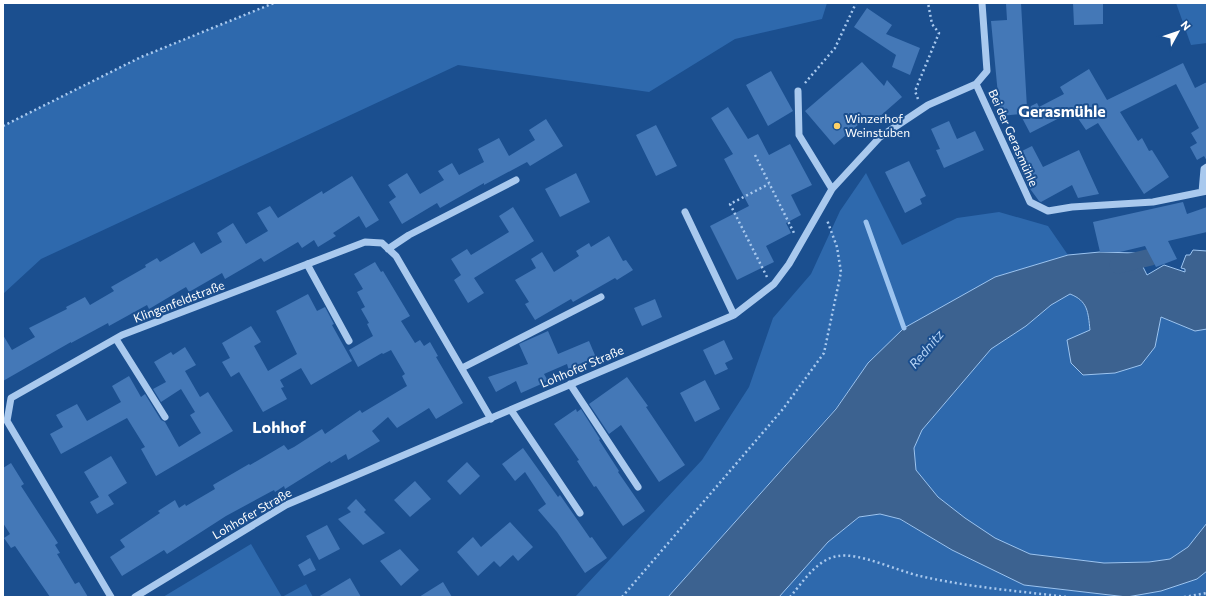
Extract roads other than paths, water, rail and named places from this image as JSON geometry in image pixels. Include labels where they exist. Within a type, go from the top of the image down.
[{"type":"street","name":"Bei der Gerasmühle","points":[[982,3],[987,71],[976,84],[1030,202],[1048,211],[1072,207],[1153,202],[1204,192]]},
{"type":"street","name":"Lohhofer Straße","points":[[135,597],[286,505],[492,419],[570,384],[734,315],[774,284],[789,264],[832,189],[880,137],[922,109],[976,84]]},
{"type":"street","points":[[798,91],[799,134],[832,189]]},
{"type":"street","points":[[1204,192],[1204,169],[1207,167]]},
{"type":"street","points":[[388,249],[409,235],[516,180]]},
{"type":"street","points":[[685,212],[734,315]]},
{"type":"street","name":"Klingenfeldstraße","points":[[112,597],[7,421],[12,398],[116,339],[365,242],[382,243],[396,256],[492,419]]},
{"type":"street","points":[[308,264],[349,341]]},
{"type":"street","points":[[462,368],[601,298]]},
{"type":"street","points":[[116,339],[165,417]]},
{"type":"street","points":[[570,384],[638,487]]},
{"type":"street","points":[[511,410],[580,513]]},
{"type":"water","name":"Rednitz","points":[[1193,250],[1207,251],[1207,329],[1195,331],[1161,317],[1155,347],[1141,365],[1115,373],[1083,375],[1071,363],[1067,340],[1090,330],[1089,318],[1084,304],[1070,294],[1051,305],[1026,326],[991,349],[922,430],[914,448],[916,470],[938,497],[965,518],[995,538],[1030,554],[1104,563],[1149,562],[1170,559],[1188,547],[1207,523],[1207,571],[1197,579],[1161,591],[1127,597],[1024,585],[952,550],[900,519],[880,514],[859,517],[828,542],[779,597],[668,597],[836,409],[868,363],[904,328],[995,277],[1068,255],[1100,252],[1136,253],[1147,275],[1164,265],[1185,272],[1185,269],[1181,268],[1186,255],[1190,255]]},
{"type":"waterway","points":[[866,222],[904,328]]},
{"type":"waterway","points":[[1118,265],[1151,257]]},
{"type":"place","name":"Winzerhof Weinstuben","points":[[837,126]]},
{"type":"district","name":"Gerasmühle","points":[[1062,111]]},
{"type":"district","name":"Lohhof","points":[[279,427]]}]
